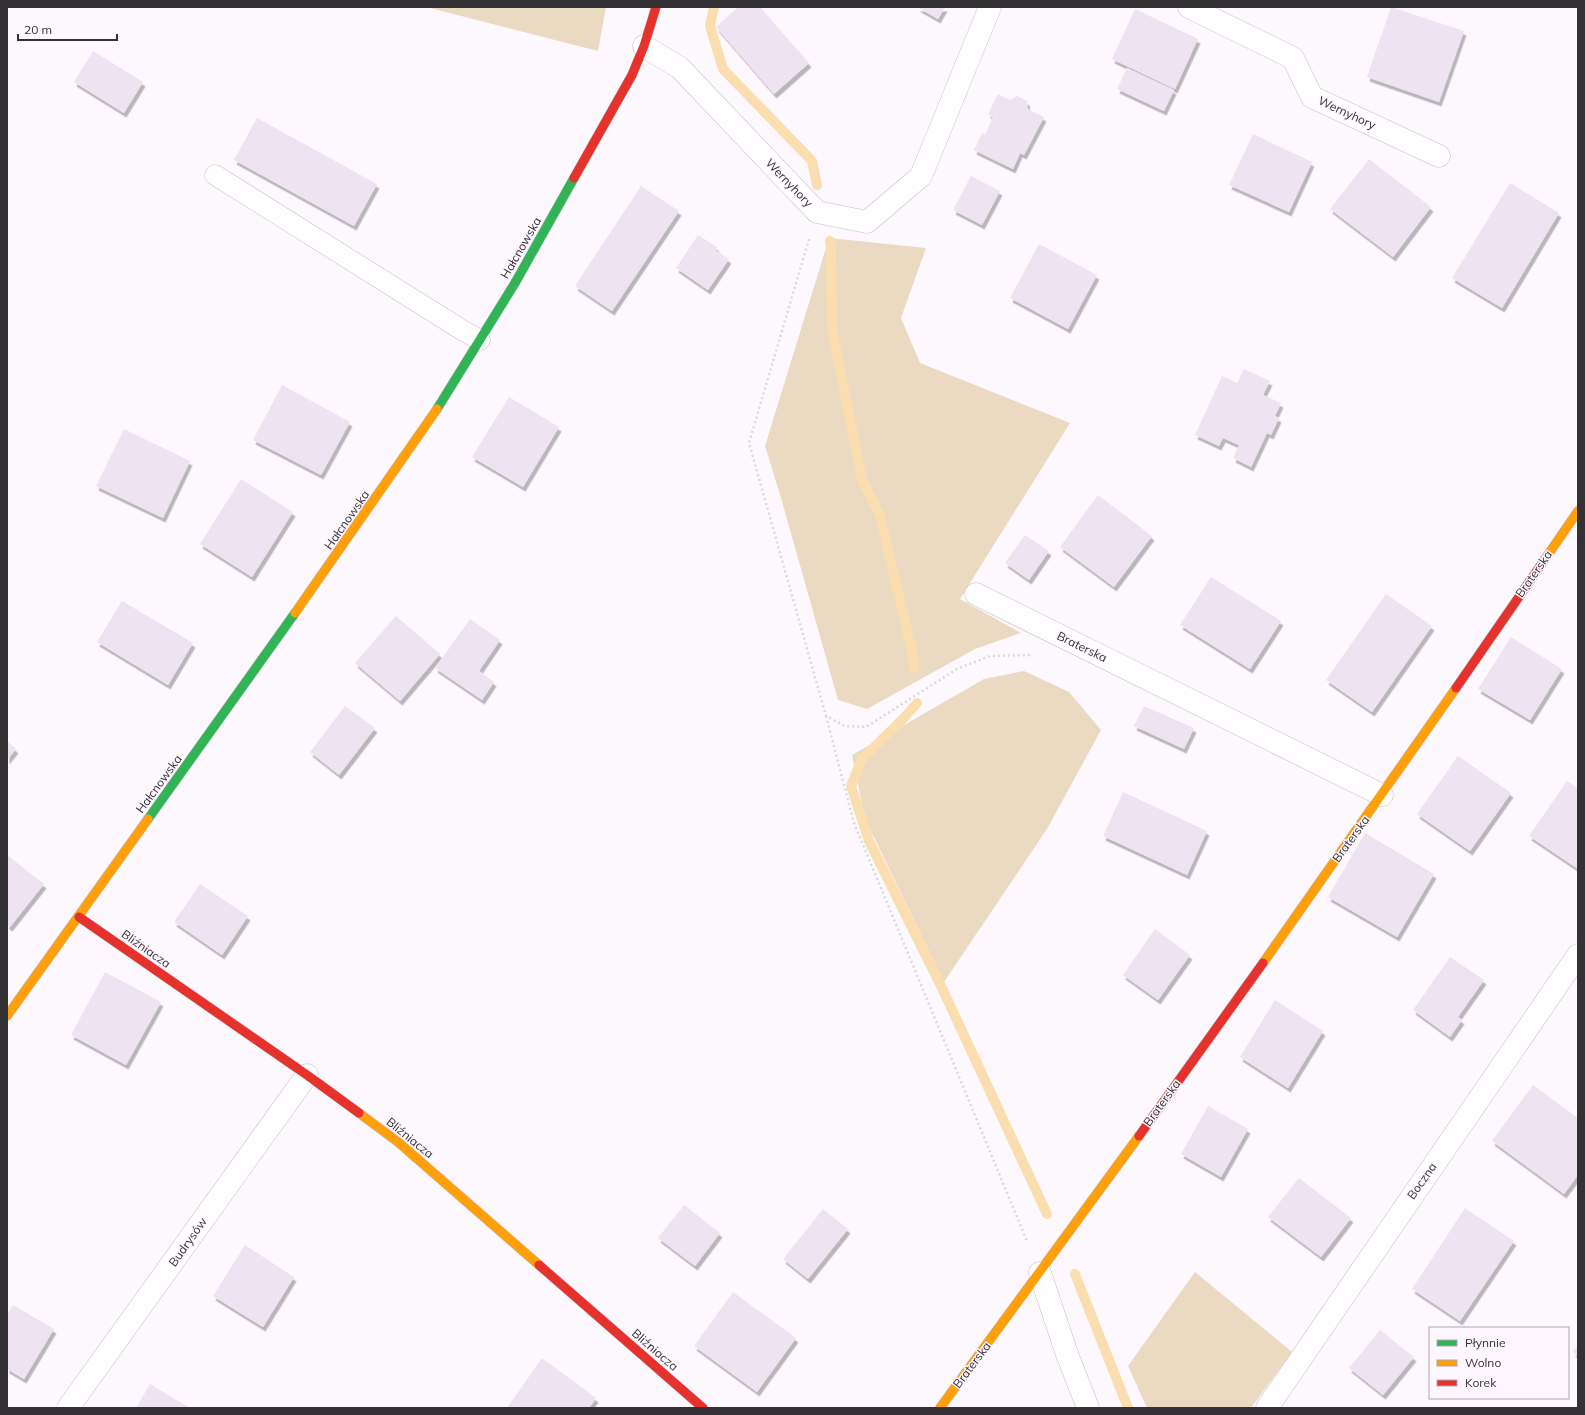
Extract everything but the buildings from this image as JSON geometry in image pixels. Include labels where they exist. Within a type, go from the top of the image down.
[{"type":"street","name":"Hałcnowska","points":[[7,1016],[347,541],[430,420],[515,283],[632,75],[644,46],[656,7]]},
{"type":"street","name":"Wernyhory","points":[[644,46],[680,68],[817,212],[867,222],[921,176],[990,7]]},
{"type":"street","name":"Wernyhory","points":[[1189,7],[1293,58],[1312,97],[1439,156]]},
{"type":"street","name":"Braterska","points":[[940,1408],[1040,1273],[1382,795],[1578,511]]},
{"type":"street","name":"Braterska","points":[[976,594],[1382,795]]},
{"type":"street","name":"Bliźniacza","points":[[79,916],[307,1075],[398,1142],[703,1408]]},
{"type":"street","name":"Boczna","points":[[1267,1408],[1578,955]]},
{"type":"street","name":"Budrysów","points":[[68,1408],[307,1075]]},
{"type":"street","points":[[1040,1273],[1067,1354],[1088,1408]]},
{"type":"lane","points":[[215,175],[480,340]]},
{"type":"path","points":[[817,212],[749,443],[826,716],[854,824],[1040,1273]]},
{"type":"path","points":[[826,716],[845,726],[866,727],[957,669],[990,656],[1045,655],[1068,640]]},
{"type":"shaded area","points":[[426,7],[606,7],[598,51]]},
{"type":"shaded area","points":[[829,238],[926,248],[901,318],[920,363],[1070,423],[960,599],[1021,633],[975,649],[867,709],[838,700],[765,446]]},
{"type":"shaded area","points":[[1024,671],[1069,692],[1101,730],[1047,829],[944,982],[865,819],[852,755],[984,679]]},
{"type":"shaded area","points":[[1195,1272],[1292,1352],[1251,1408],[1147,1408],[1128,1366]]},
{"type":"waterway","points":[[714,7],[710,26],[723,69],[812,161],[817,185]]},
{"type":"waterway","points":[[830,241],[832,329],[862,479],[880,515],[913,656],[914,668]]},
{"type":"waterway","points":[[917,703],[903,719],[862,759],[851,786],[869,841],[942,988],[1047,1214]]},
{"type":"waterway","points":[[1075,1274],[1128,1408]]},
{"type":"traffic: fast","points":[[437,409],[515,283],[574,178]]},
{"type":"traffic: fast","points":[[148,819],[295,613]]},
{"type":"traffic: slow","points":[[295,613],[437,409]]},
{"type":"traffic: slow","points":[[1543,562],[1578,511]]},
{"type":"traffic: slow","points":[[1263,963],[1456,688]]},
{"type":"traffic: slow","points":[[7,1016],[148,819]]},
{"type":"traffic: slow","points":[[359,1113],[398,1142],[539,1265]]},
{"type":"traffic: slow","points":[[940,1408],[1139,1136]]},
{"type":"traffic: jam","points":[[574,178],[632,75],[644,46],[656,7]]},
{"type":"traffic: jam","points":[[1456,688],[1543,562]]},
{"type":"traffic: jam","points":[[79,917],[307,1075],[359,1113]]},
{"type":"traffic: jam","points":[[1139,1136],[1263,963]]},
{"type":"traffic: jam","points":[[539,1265],[703,1408]]}]
